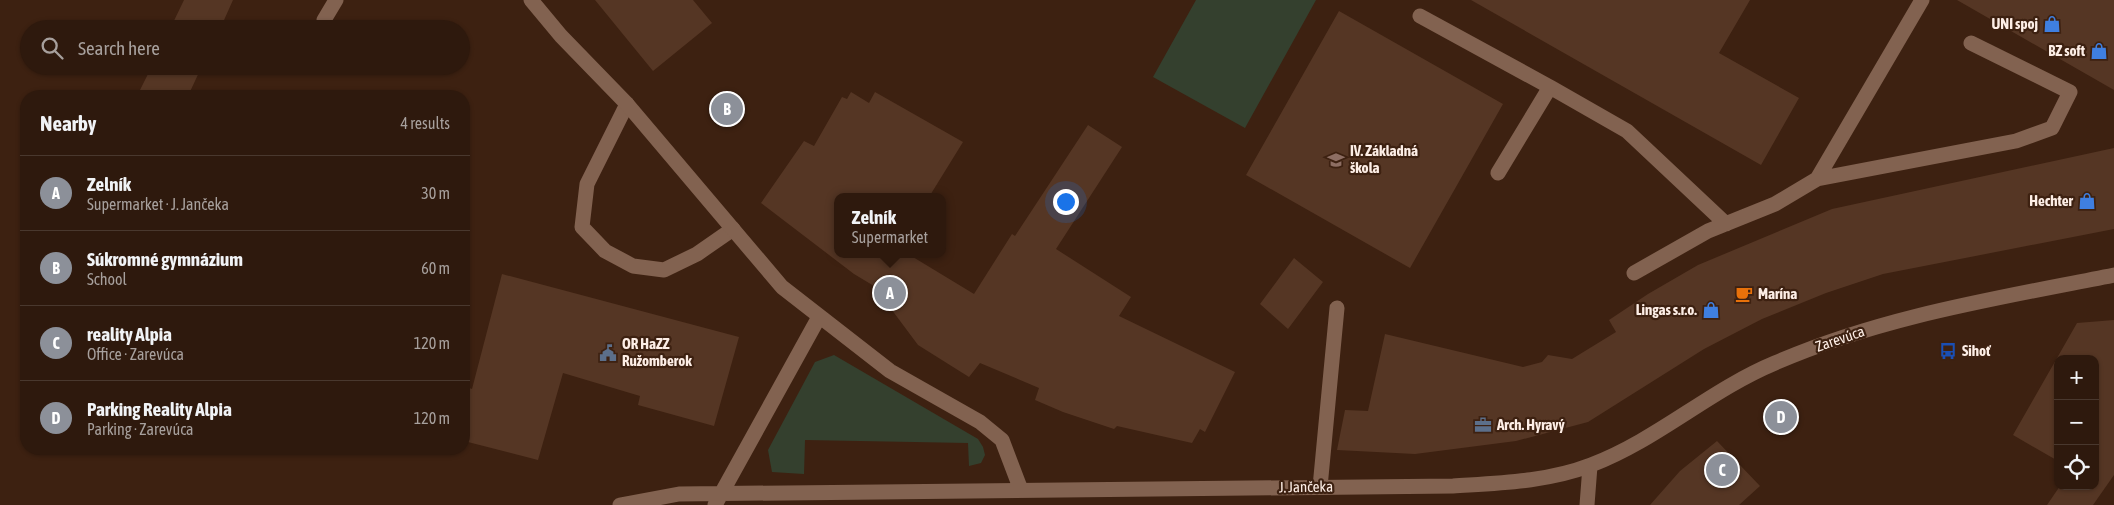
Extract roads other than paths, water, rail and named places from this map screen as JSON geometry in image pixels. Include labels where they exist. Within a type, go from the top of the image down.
[{"type":"street","points":[[324,20],[336,0]]},
{"type":"street","points":[[531,0],[561,36],[627,104],[782,287],[890,371],[980,422],[1002,440],[1021,490]]},
{"type":"street","points":[[1817,179],[1922,0]]},
{"type":"street","points":[[1420,16],[1627,131],[1726,224]]},
{"type":"street","points":[[1634,273],[1708,231],[1775,204],[1817,179],[2016,141],[2052,128],[2070,92],[1971,43]]},
{"type":"street","points":[[1498,173],[1550,87]]},
{"type":"street","points":[[627,104],[587,184],[582,227],[604,251],[634,266],[664,270],[697,254],[733,229]]},
{"type":"street","name":"Zarevúca","points":[[1590,466],[1626,450],[1729,386],[1774,363],[1831,342],[1936,310],[2114,275]]},
{"type":"street","points":[[1320,487],[1337,308]]},
{"type":"street","points":[[718,499],[819,317]]},
{"type":"street","points":[[1587,505],[1590,466]]},
{"type":"street","name":"J. Jančeka","points":[[620,505],[678,494],[718,499],[1021,490],[1500,483],[1547,477],[1590,466]]},
{"type":"place","name":"UNI spoj","points":[[2052,24]]},
{"type":"place","name":"BZ soft","points":[[2099,51]]},
{"type":"place","name":"Súkromné gymnázium","points":[[727,109]]},
{"type":"place","name":"IV. Základná škola","points":[[1336,160]]},
{"type":"place","name":"Hechter","points":[[2087,201]]},
{"type":"place","name":"Zelník","points":[[890,293]]},
{"type":"place","name":"Marína","points":[[1744,294]]},
{"type":"place","name":"Lingas s.r.o.","points":[[1711,310]]},
{"type":"place","name":"Sihoť","points":[[1948,351]]},
{"type":"place","name":"OR HaZZ Ružomberok","points":[[608,353]]},
{"type":"place","name":"Parking Reality Alpia","points":[[1781,417]]},
{"type":"place","name":"Arch. Hyravý","points":[[1483,425]]},
{"type":"place","name":"reality Alpia","points":[[1722,470]]}]
